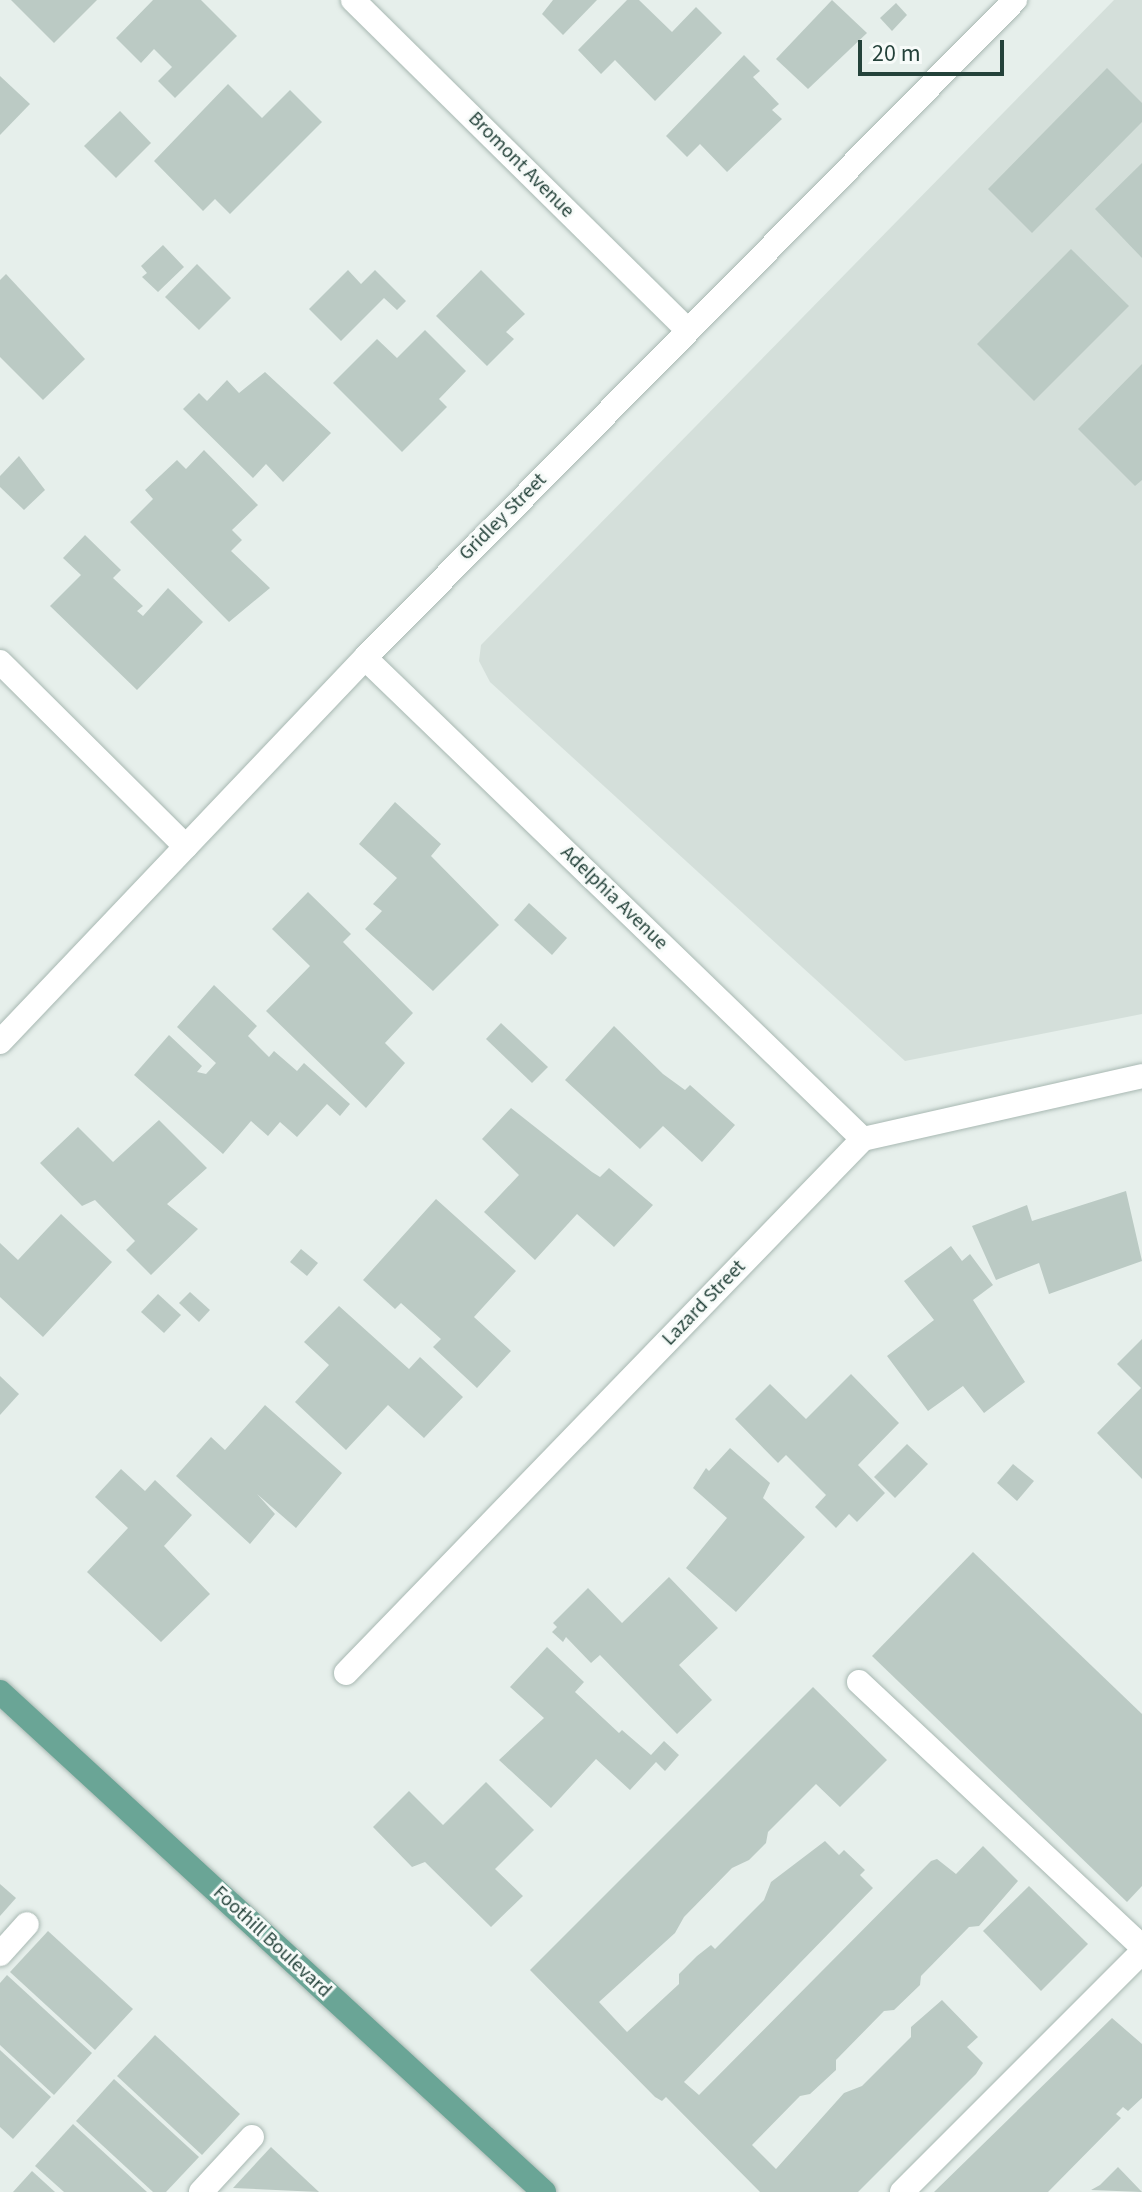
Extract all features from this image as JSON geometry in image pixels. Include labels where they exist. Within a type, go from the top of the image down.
[{"type":"main road","name":"Foothill Boulevard","points":[[0,1692],[544,2192]]},
{"type":"street","name":"Bromont Avenue","points":[[353,0],[688,330]]},
{"type":"street","name":"Gridley Street","points":[[0,1042],[365,658],[1015,0]]},
{"type":"street","name":"Adelphia Avenue","points":[[365,658],[863,1139]]},
{"type":"street","points":[[0,662],[186,847]]},
{"type":"street","points":[[863,1139],[1142,1076]]},
{"type":"street","name":"Lazard Street","points":[[346,1673],[863,1139]]},
{"type":"street","points":[[859,1682],[1142,1949],[902,2192]]},
{"type":"street","points":[[0,1954],[27,1924]]},
{"type":"street","points":[[201,2192],[252,2137]]},
{"type":"shaded area","points":[[1114,0],[1142,0],[1142,1014],[905,1061],[490,682],[479,661],[481,645]]},
{"type":"building","points":[[11,0],[97,0],[54,43]]},
{"type":"building","points":[[153,0],[201,0],[237,36],[175,98],[158,81],[172,67],[154,49],[141,63],[116,38]]},
{"type":"building","points":[[553,0],[597,0],[563,35],[542,14]]},
{"type":"building","points":[[627,0],[639,0],[672,32],[696,7],[722,33],[655,101],[615,60],[601,74],[578,50]]},
{"type":"building","points":[[832,0],[867,33],[808,89],[776,59]]},
{"type":"building","points":[[896,3],[907,15],[892,31],[880,18]]},
{"type":"building","points":[[744,55],[760,71],[753,77],[779,104],[772,110],[782,119],[727,172],[700,144],[687,157],[666,136]]},
{"type":"building","points":[[1107,68],[1142,103],[1142,122],[1032,233],[988,189]]},
{"type":"building","points":[[0,76],[30,104],[0,135]]},
{"type":"building","points":[[228,84],[262,118],[290,90],[322,122],[230,214],[215,199],[203,211],[154,161]]},
{"type":"building","points":[[120,111],[151,143],[116,178],[84,146]]},
{"type":"building","points":[[1142,163],[1142,258],[1095,209]]},
{"type":"building","points":[[163,245],[184,267],[158,292],[142,277],[147,273],[141,266]]},
{"type":"building","points":[[1071,249],[1129,306],[1034,401],[977,344]]},
{"type":"building","points":[[197,264],[231,298],[199,330],[165,297]]},
{"type":"building","points":[[348,270],[361,284],[375,270],[406,301],[397,310],[384,298],[341,341],[309,309]]},
{"type":"building","points":[[481,270],[525,314],[506,332],[514,339],[487,366],[436,316]]},
{"type":"building","points":[[6,274],[85,359],[43,400],[0,357],[0,280]]},
{"type":"building","points":[[425,330],[466,371],[439,399],[447,407],[402,452],[333,383],[377,339],[397,358]]},
{"type":"building","points":[[1142,364],[1142,480],[1135,486],[1078,429]]},
{"type":"building","points":[[265,372],[331,433],[283,482],[266,464],[253,478],[183,409],[199,393],[207,401],[227,380],[239,393]]},
{"type":"building","points":[[204,450],[258,505],[232,530],[242,540],[231,551],[270,588],[229,622],[130,522],[153,499],[145,490],[177,460],[186,469]]},
{"type":"building","points":[[19,456],[45,490],[24,510],[0,487],[0,476]]},
{"type":"building","points":[[85,535],[121,570],[113,578],[143,606],[137,611],[143,616],[168,588],[203,622],[137,690],[50,606],[81,575],[63,558]]},
{"type":"building","points":[[395,802],[441,844],[431,856],[499,925],[433,991],[365,929],[382,911],[373,904],[397,878],[359,844]]},
{"type":"building","points":[[308,892],[351,934],[343,942],[413,1013],[385,1043],[405,1063],[366,1108],[266,1011],[310,966],[272,929]]},
{"type":"building","points":[[529,903],[567,938],[552,955],[514,920]]},
{"type":"building","points":[[214,985],[257,1026],[248,1036],[269,1057],[274,1051],[297,1071],[304,1063],[350,1104],[340,1116],[327,1104],[297,1137],[280,1122],[268,1136],[251,1121],[223,1154],[134,1075],[169,1035],[202,1066],[197,1072],[206,1074],[216,1063],[177,1027]]},
{"type":"building","points":[[501,1023],[548,1067],[532,1083],[486,1039]]},
{"type":"building","points":[[614,1026],[663,1074],[685,1090],[690,1085],[735,1125],[702,1162],[663,1126],[640,1149],[565,1080]]},
{"type":"building","points":[[511,1108],[592,1172],[600,1177],[609,1168],[653,1205],[614,1247],[577,1214],[535,1260],[484,1212],[519,1175],[482,1139]]},
{"type":"building","points":[[159,1120],[207,1168],[167,1204],[198,1229],[151,1275],[126,1250],[135,1241],[95,1200],[82,1206],[40,1163],[78,1127],[113,1162]]},
{"type":"building","points":[[1126,1191],[1142,1261],[1049,1294],[1039,1263],[996,1280],[972,1226],[1027,1205],[1032,1221]]},
{"type":"building","points":[[436,1199],[516,1271],[474,1317],[511,1351],[477,1388],[433,1347],[441,1339],[401,1303],[395,1309],[363,1280]]},
{"type":"building","points":[[61,1214],[112,1262],[43,1337],[0,1297],[0,1243],[18,1260]]},
{"type":"building","points":[[951,1246],[962,1261],[970,1254],[993,1285],[973,1300],[1025,1382],[984,1413],[963,1386],[928,1411],[887,1356],[934,1320],[904,1281]]},
{"type":"building","points":[[301,1249],[318,1263],[307,1276],[290,1262]]},
{"type":"building","points":[[190,1292],[210,1310],[199,1322],[179,1303]]},
{"type":"building","points":[[158,1294],[181,1315],[164,1333],[141,1312]]},
{"type":"building","points":[[339,1306],[409,1369],[420,1357],[463,1397],[424,1438],[388,1405],[346,1450],[295,1402],[329,1365],[304,1342]]},
{"type":"building","points":[[1142,1339],[1142,1479],[1097,1433],[1141,1388],[1117,1364]]},
{"type":"building","points":[[851,1374],[899,1423],[858,1465],[885,1493],[857,1522],[849,1514],[836,1528],[815,1507],[826,1495],[786,1455],[778,1463],[735,1419],[770,1384],[806,1419]]},
{"type":"building","points":[[0,1376],[19,1394],[0,1415]]},
{"type":"building","points":[[265,1405],[342,1473],[296,1528],[257,1494],[275,1514],[250,1544],[176,1476],[211,1437],[225,1450]]},
{"type":"building","points":[[907,1444],[928,1464],[895,1498],[874,1477]]},
{"type":"building","points":[[730,1448],[770,1483],[763,1498],[805,1537],[736,1612],[686,1568],[727,1518],[693,1488],[706,1468],[709,1471]]},
{"type":"building","points":[[1013,1464],[1034,1481],[1017,1501],[997,1483]]},
{"type":"building","points":[[121,1469],[145,1491],[155,1480],[192,1515],[164,1546],[210,1594],[161,1642],[87,1572],[128,1528],[95,1497]]},
{"type":"building","points":[[973,1552],[1142,1714],[1142,1886],[1127,1902],[872,1656]]},
{"type":"building","points":[[669,1577],[718,1628],[679,1665],[712,1700],[677,1734],[600,1655],[591,1663],[566,1637],[563,1642],[552,1632],[557,1627],[553,1623],[588,1588],[622,1623]]},
{"type":"building","points":[[547,1647],[584,1682],[575,1692],[619,1733],[622,1730],[651,1755],[664,1741],[679,1755],[665,1771],[656,1762],[630,1790],[596,1759],[551,1808],[499,1760],[544,1718],[510,1687]]},
{"type":"building","points":[[813,1687],[887,1760],[840,1807],[816,1784],[768,1832],[766,1843],[749,1860],[732,1868],[684,1917],[675,1933],[599,2002],[627,2032],[679,1984],[679,1974],[697,1956],[711,1945],[715,1949],[764,1900],[771,1882],[825,1841],[839,1855],[844,1850],[865,1870],[860,1875],[873,1888],[684,2082],[699,2095],[931,1861],[937,1859],[956,1874],[983,1846],[1018,1881],[979,1926],[969,1927],[921,1976],[920,1985],[894,2010],[884,2011],[836,2060],[836,2070],[810,2094],[800,2096],[752,2145],[776,2169],[844,2093],[862,2086],[911,2037],[911,2027],[942,2000],[978,2037],[967,2047],[983,2063],[976,2074],[858,2192],[760,2192],[666,2097],[662,2101],[655,2097],[530,1970]]},
{"type":"building","points":[[486,1782],[534,1830],[495,1869],[523,1896],[491,1927],[425,1862],[412,1867],[373,1827],[409,1791],[443,1825]]},
{"type":"building","points":[[0,1884],[16,1898],[0,1916]]},
{"type":"building","points":[[1029,1886],[1088,1944],[1041,1991],[983,1931]]},
{"type":"building","points":[[48,1931],[133,2009],[95,2050],[10,1972]]},
{"type":"building","points":[[7,1975],[92,2053],[54,2095],[0,2045],[0,1983]]},
{"type":"building","points":[[1112,2018],[1142,2044],[1142,2098],[1128,2111],[1123,2107],[1116,2114],[1121,2118],[1048,2192],[934,2192]]},
{"type":"building","points":[[155,2035],[240,2114],[202,2155],[117,2076]]},
{"type":"building","points":[[0,2050],[51,2097],[13,2139],[0,2127]]},
{"type":"building","points":[[114,2079],[199,2157],[166,2192],[153,2192],[76,2121]]},
{"type":"building","points":[[73,2124],[147,2192],[64,2192],[35,2166]]},
{"type":"building","points":[[271,2147],[319,2192],[233,2188]]},
{"type":"building","points":[[1118,2167],[1142,2192],[1091,2190],[1100,2185]]},
{"type":"building","points":[[32,2171],[55,2192],[13,2192]]}]
